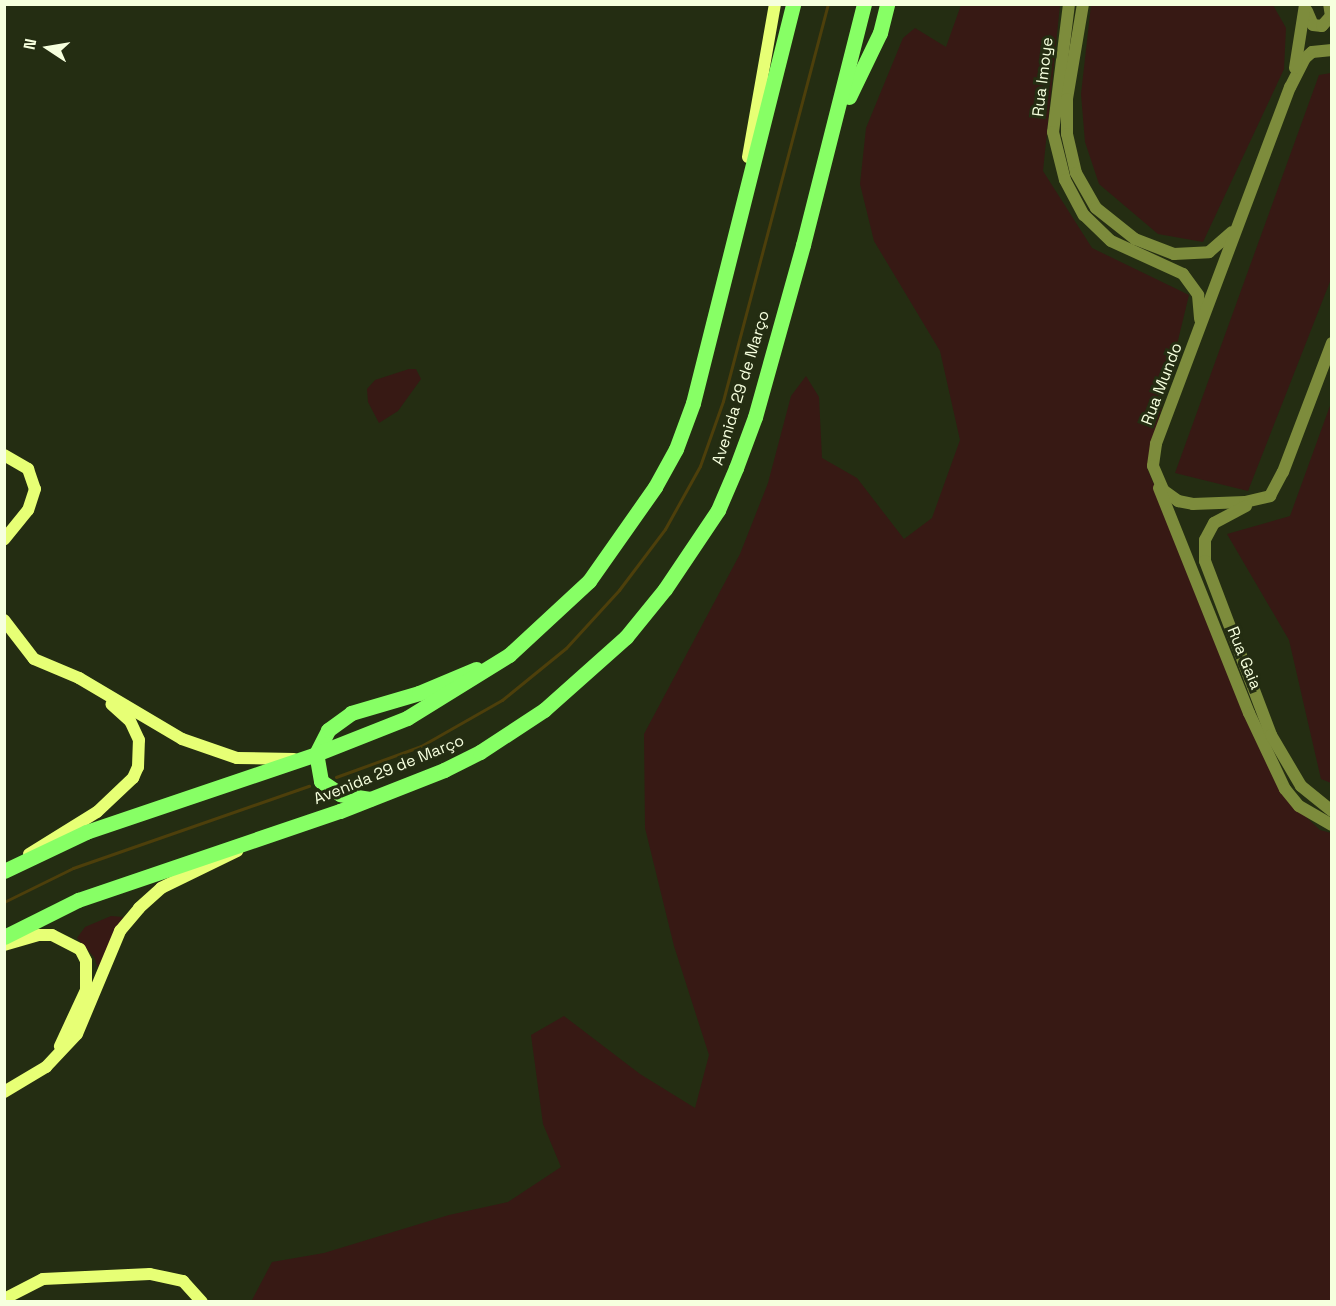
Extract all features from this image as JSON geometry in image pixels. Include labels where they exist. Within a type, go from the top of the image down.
[{"type":"main road","points":[[732,241],[775,4]]},
{"type":"main road","points":[[8,868],[86,832],[316,754],[416,713],[509,655],[589,581],[618,544],[666,468],[693,403],[793,4]]},
{"type":"main road","name":"Avenida 29 de Março","points":[[4,937],[78,900],[373,799],[480,752],[544,710],[626,637],[665,589],[718,510],[736,468],[755,417],[820,179],[864,4]]},
{"type":"main road","points":[[820,179],[853,86],[886,12]]},
{"type":"main road","points":[[4,455],[28,469],[35,489],[28,510],[4,540]]},
{"type":"main road","points":[[4,620],[34,659],[113,705],[130,720],[139,740],[138,767],[124,789],[111,801],[8,868]]},
{"type":"main road","points":[[373,799],[352,798],[329,789],[317,772],[316,754],[328,730],[351,713],[419,693],[509,655]]},
{"type":"main road","points":[[56,670],[79,678],[202,748],[237,758],[298,759]]},
{"type":"main road","points":[[4,1092],[46,1067],[77,1034],[120,931],[139,908],[161,888],[214,864],[252,841]]},
{"type":"main road","points":[[4,945],[39,934],[52,935],[80,949],[86,961],[89,976],[81,1006],[46,1067]]},
{"type":"main road","points":[[4,1299],[43,1279],[150,1274],[183,1281],[202,1302]]},
{"type":"street","points":[[886,12],[893,4]]},
{"type":"street","name":"Rua Imoye","points":[[1069,4],[1053,132],[1065,180],[1084,215],[1111,241],[1174,269],[1194,285],[1201,305],[1198,336]]},
{"type":"street","name":"Rua Imoye","points":[[1083,4],[1067,99],[1067,134],[1076,173],[1096,208],[1135,239],[1187,256],[1209,252],[1237,227]]},
{"type":"street","points":[[1305,5],[1310,22],[1317,27],[1327,23],[1331,16],[1329,4]]},
{"type":"street","points":[[1290,87],[1305,5]]},
{"type":"street","name":"Rua Mundo","points":[[1157,481],[1154,453],[1290,87],[1305,58],[1312,52],[1332,50]]},
{"type":"street","points":[[1157,481],[1169,496],[1186,503],[1265,500],[1283,472],[1332,343]]},
{"type":"street","name":"Rua Gaia","points":[[1157,481],[1249,713],[1285,789],[1299,806],[1332,825]]},
{"type":"street","name":"Rua Gaia","points":[[1265,500],[1231,511],[1214,523],[1205,540],[1205,561],[1271,735],[1301,786],[1332,810]]},
{"type":"shaded area","points":[[961,5],[1060,5],[1043,171],[1092,248],[1189,295],[1147,468],[1289,801],[1320,830],[1331,833],[1331,1301],[251,1302],[272,1262],[324,1253],[449,1215],[508,1202],[561,1167],[543,1124],[531,1035],[564,1016],[640,1074],[695,1108],[709,1055],[674,946],[645,828],[644,734],[740,554],[768,483],[791,396],[806,376],[819,397],[822,458],[857,478],[904,539],[932,518],[960,440],[940,351],[874,241],[860,184],[866,128],[903,38],[915,28],[946,47]]},
{"type":"shaded area","points":[[1091,5],[1273,5],[1286,28],[1284,69],[1203,242],[1158,234],[1099,184],[1085,142],[1081,94]]},
{"type":"shaded area","points":[[1331,73],[1331,279],[1248,491],[1175,473],[1319,75]]},
{"type":"shaded area","points":[[409,369],[416,369],[421,379],[398,411],[379,423],[368,402],[367,389],[375,380]]},
{"type":"shaded area","points":[[1331,403],[1332,783],[1321,779],[1289,640],[1227,534],[1290,516]]},
{"type":"shaded area","points":[[111,916],[123,917],[98,968],[94,957],[77,938],[85,927]]},
{"type":"waterway","points":[[336,777],[421,746],[502,700],[566,648],[619,590],[665,529],[700,466],[723,401],[828,4]]},
{"type":"waterway","points":[[4,902],[73,868],[309,786]]}]
